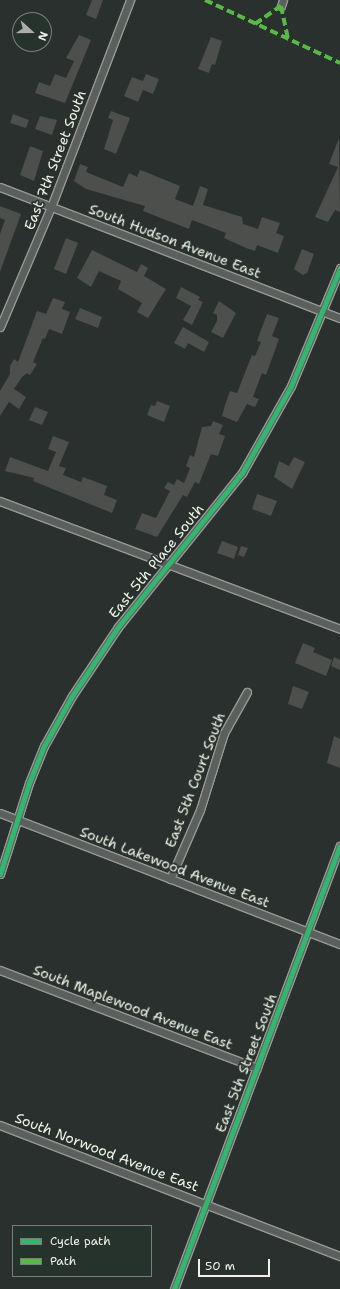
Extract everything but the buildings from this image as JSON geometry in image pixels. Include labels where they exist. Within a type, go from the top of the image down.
[{"type":"street","name":"East 7th Street South","points":[[0,327],[51,207],[130,0]]},
{"type":"street","name":"South Hudson Avenue East","points":[[0,187],[340,318]]},
{"type":"street","name":"East 5th Place South","points":[[0,874],[15,819],[44,746],[72,696],[94,660],[166,565],[242,473],[291,386],[340,268]]},
{"type":"street","points":[[0,501],[340,630]]},
{"type":"street","name":"East 5th Court South","points":[[170,879],[200,810],[224,733],[247,692]]},
{"type":"street","name":"South Lakewood Avenue East","points":[[0,813],[340,944]]},
{"type":"street","name":"East 5th Street South","points":[[174,1289],[340,846]]},
{"type":"street","name":"South Maplewood Avenue East","points":[[0,970],[256,1068]]},
{"type":"street","name":"South Norwood Avenue East","points":[[0,1125],[340,1256]]},
{"type":"marked path","points":[[205,0],[340,63]]},
{"type":"marked path","points":[[255,24],[281,6],[288,40]]},
{"type":"cycle path","points":[[0,874],[29,783],[44,746],[72,696],[118,627],[242,473],[291,386],[340,268]]},
{"type":"cycle path","points":[[174,1289],[340,846]]}]
